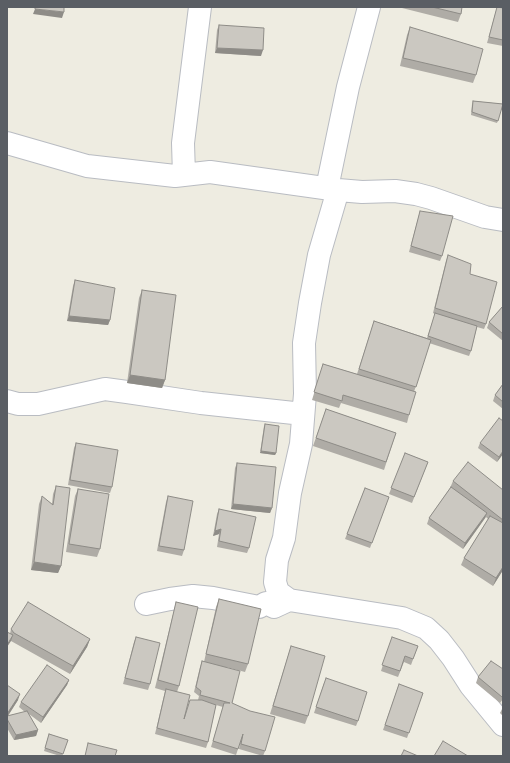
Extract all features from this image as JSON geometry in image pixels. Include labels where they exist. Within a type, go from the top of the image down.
[{"type":"street","points":[[184,175],[183,143],[200,7]]},
{"type":"street","points":[[369,7],[348,87],[332,189],[310,303],[304,343],[305,394],[301,444],[290,494],[284,538],[277,560],[275,582],[278,592],[289,600],[402,618],[426,628],[439,640],[453,658],[471,686],[503,725]]},
{"type":"street","points":[[7,143],[87,166],[175,176],[210,172],[332,189],[362,192],[396,191],[416,194],[485,217],[503,220]]},
{"type":"street","points":[[7,401],[18,404],[38,404],[105,389],[201,403],[303,414]]},
{"type":"street","points":[[146,604],[193,596],[213,598],[259,608],[266,603],[274,607],[289,600]]},
{"type":"building","points":[[35,7],[64,7],[64,12],[35,9]]},
{"type":"building","points":[[432,7],[462,7],[461,14]]},
{"type":"building","points":[[497,7],[503,8],[503,40],[489,37]]},
{"type":"building","points":[[219,25],[264,28],[263,50],[217,48]]},
{"type":"building","points":[[410,27],[483,49],[476,75],[403,58]]},
{"type":"building","points":[[473,101],[503,104],[498,121],[472,112]]},
{"type":"building","points":[[420,211],[453,216],[442,256],[411,246]]},
{"type":"building","points":[[448,255],[471,264],[470,274],[497,282],[486,324],[435,308]]},
{"type":"building","points":[[75,280],[115,288],[110,320],[69,316]]},
{"type":"building","points":[[142,290],[176,295],[165,380],[130,375]]},
{"type":"building","points":[[503,306],[503,334],[489,322]]},
{"type":"building","points":[[435,313],[477,326],[471,351],[428,336]]},
{"type":"building","points":[[374,321],[431,340],[416,387],[359,369]]},
{"type":"building","points":[[323,364],[416,392],[409,415],[343,395],[342,401],[314,392]]},
{"type":"building","points":[[503,384],[503,402],[495,395]]},
{"type":"building","points":[[326,409],[396,433],[386,462],[316,438]]},
{"type":"building","points":[[499,418],[503,421],[503,451],[499,457],[480,443]]},
{"type":"building","points":[[265,424],[279,426],[276,453],[261,451]]},
{"type":"building","points":[[76,443],[118,450],[112,487],[70,480]]},
{"type":"building","points":[[405,453],[428,462],[414,497],[391,488]]},
{"type":"building","points":[[468,462],[503,490],[503,520],[453,481]]},
{"type":"building","points":[[237,463],[276,467],[272,508],[233,504]]},
{"type":"building","points":[[56,486],[70,488],[61,566],[34,562],[42,496],[53,505]]},
{"type":"building","points":[[451,487],[487,513],[465,543],[429,518]]},
{"type":"building","points":[[365,488],[389,497],[372,543],[347,534]]},
{"type":"building","points":[[78,489],[109,494],[100,549],[69,544]]},
{"type":"building","points":[[168,496],[193,501],[184,550],[159,546]]},
{"type":"building","points":[[219,509],[256,517],[249,548],[219,541],[221,529],[215,531]]},
{"type":"building","points":[[490,516],[503,523],[503,567],[496,578],[464,558]]},
{"type":"building","points":[[219,599],[261,609],[248,664],[206,654]]},
{"type":"building","points":[[28,602],[90,639],[73,666],[14,633],[11,629]]},
{"type":"building","points":[[176,602],[198,607],[179,686],[158,680]]},
{"type":"building","points":[[7,632],[13,635],[7,645]]},
{"type":"building","points":[[136,637],[160,643],[150,684],[125,678]]},
{"type":"building","points":[[392,637],[418,646],[413,659],[405,656],[400,671],[382,665]]},
{"type":"building","points":[[291,646],[325,656],[308,716],[273,706]]},
{"type":"building","points":[[202,661],[240,671],[232,703],[250,711],[275,717],[265,751],[241,744],[243,734],[238,749],[213,741],[224,703],[230,703],[200,695],[201,691],[196,687]]},
{"type":"building","points":[[491,661],[503,669],[502,697],[478,677]]},
{"type":"building","points":[[47,665],[69,680],[43,717],[21,702]]},
{"type":"building","points":[[326,678],[367,692],[358,721],[316,707]]},
{"type":"building","points":[[399,684],[423,693],[409,733],[385,725]]},
{"type":"building","points":[[7,685],[20,694],[7,714]]},
{"type":"building","points":[[166,689],[190,695],[184,719],[190,700],[202,700],[216,705],[208,742],[157,728]]},
{"type":"building","points":[[27,711],[38,730],[16,735],[7,719],[7,716]]},
{"type":"building","points":[[49,734],[68,740],[63,754],[45,748]]},
{"type":"building","points":[[443,741],[468,756],[434,756]]},
{"type":"building","points":[[88,743],[117,750],[115,756],[85,756]]},
{"type":"building","points":[[404,750],[418,756],[401,756]]}]
